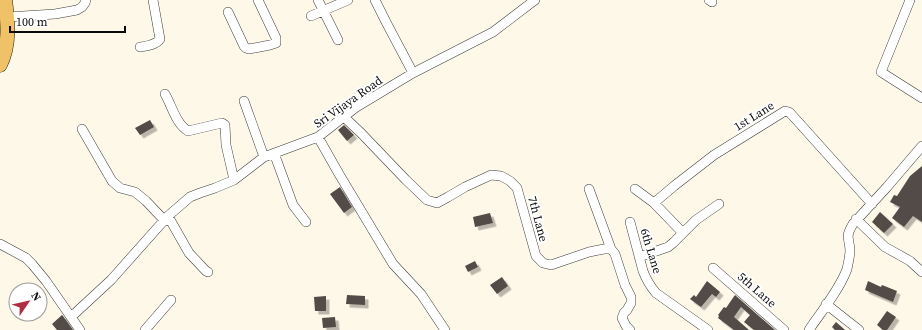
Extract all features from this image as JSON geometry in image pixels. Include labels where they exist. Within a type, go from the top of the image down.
[{"type":"main road","points":[[0,65],[4,56],[8,31],[5,0]]},
{"type":"street","points":[[7,18],[55,14],[77,10],[82,7],[86,0]]},
{"type":"street","points":[[140,47],[155,44],[160,39],[153,0]]},
{"type":"street","points":[[228,12],[246,48],[249,49],[270,45],[276,42],[276,38],[258,0]]},
{"type":"street","points":[[318,0],[338,40]]},
{"type":"street","points":[[312,16],[348,0]]},
{"type":"street","points":[[375,0],[413,73]]},
{"type":"street","name":"Sri Vijaya Road","points":[[71,317],[111,280],[166,218],[190,197],[234,180],[264,157],[318,138],[355,108],[413,73],[493,32],[534,0]]},
{"type":"street","points":[[910,0],[881,72],[922,98]]},
{"type":"street","points":[[165,94],[178,121],[188,131],[222,123],[225,125],[226,146],[234,180]]},
{"type":"street","points":[[244,101],[264,157]]},
{"type":"street","name":"1st Lane","points":[[654,203],[714,155],[785,111],[792,115],[872,204]]},
{"type":"street","name":"7th Lane","points":[[344,117],[427,200],[437,203],[491,175],[501,176],[510,181],[517,188],[536,256],[543,263],[551,265],[589,252],[611,249]]},
{"type":"street","points":[[82,129],[112,181],[120,188],[135,192],[166,218],[189,253],[208,272]]},
{"type":"street","points":[[318,138],[393,264],[421,294],[445,330]]},
{"type":"street","points":[[809,330],[838,287],[847,268],[850,251],[848,238],[849,230],[856,219],[872,204],[922,146]]},
{"type":"street","points":[[274,153],[293,206],[306,222]]},
{"type":"street","points":[[589,189],[611,249],[615,254],[625,285],[631,297],[631,303],[622,318],[630,330]]},
{"type":"street","points":[[635,189],[654,203],[683,233]]},
{"type":"street","points":[[639,257],[673,244],[696,220],[719,204]]},
{"type":"street","points":[[856,219],[885,247],[910,261],[922,272]]},
{"type":"street","name":"6th Lane","points":[[630,222],[639,257],[646,278],[652,288],[656,293],[708,330]]},
{"type":"street","points":[[0,244],[26,258],[32,264],[46,281],[80,330]]},
{"type":"street","name":"5th Lane","points":[[713,268],[784,330]]},
{"type":"street","points":[[145,330],[171,300]]},
{"type":"street","points":[[826,304],[859,330]]},
{"type":"building","points":[[150,120],[154,127],[140,135],[135,128]]},
{"type":"building","points":[[344,125],[354,135],[347,141],[338,130]]},
{"type":"building","points":[[922,166],[922,222],[913,216],[904,227],[892,218],[900,207],[890,202],[894,195],[897,196],[910,176]]},
{"type":"building","points":[[340,187],[352,207],[344,213],[330,194]]},
{"type":"building","points":[[880,212],[893,224],[884,233],[872,222]]},
{"type":"building","points":[[490,213],[493,223],[475,227],[473,217]]},
{"type":"building","points":[[475,261],[478,267],[468,272],[465,266]]},
{"type":"building","points":[[502,277],[508,286],[497,294],[490,285]]},
{"type":"building","points":[[707,281],[720,292],[716,297],[712,294],[701,307],[690,299],[694,295],[696,297]]},
{"type":"building","points":[[868,281],[881,287],[882,285],[897,291],[893,302],[865,290]]},
{"type":"building","points":[[347,295],[365,296],[365,305],[346,304]]},
{"type":"building","points":[[735,295],[775,330],[754,330],[744,322],[750,315],[741,307],[734,317],[749,330],[734,330],[718,318],[718,315],[724,307],[726,308]]},
{"type":"building","points":[[326,296],[326,311],[315,311],[314,297]]},
{"type":"building","points":[[887,311],[896,317],[887,330],[883,330],[877,325]]},
{"type":"building","points":[[62,315],[73,330],[57,330],[52,324]]},
{"type":"building","points":[[335,317],[336,327],[323,328],[322,318]]},
{"type":"building","points":[[836,322],[845,330],[835,330],[832,327]]}]
